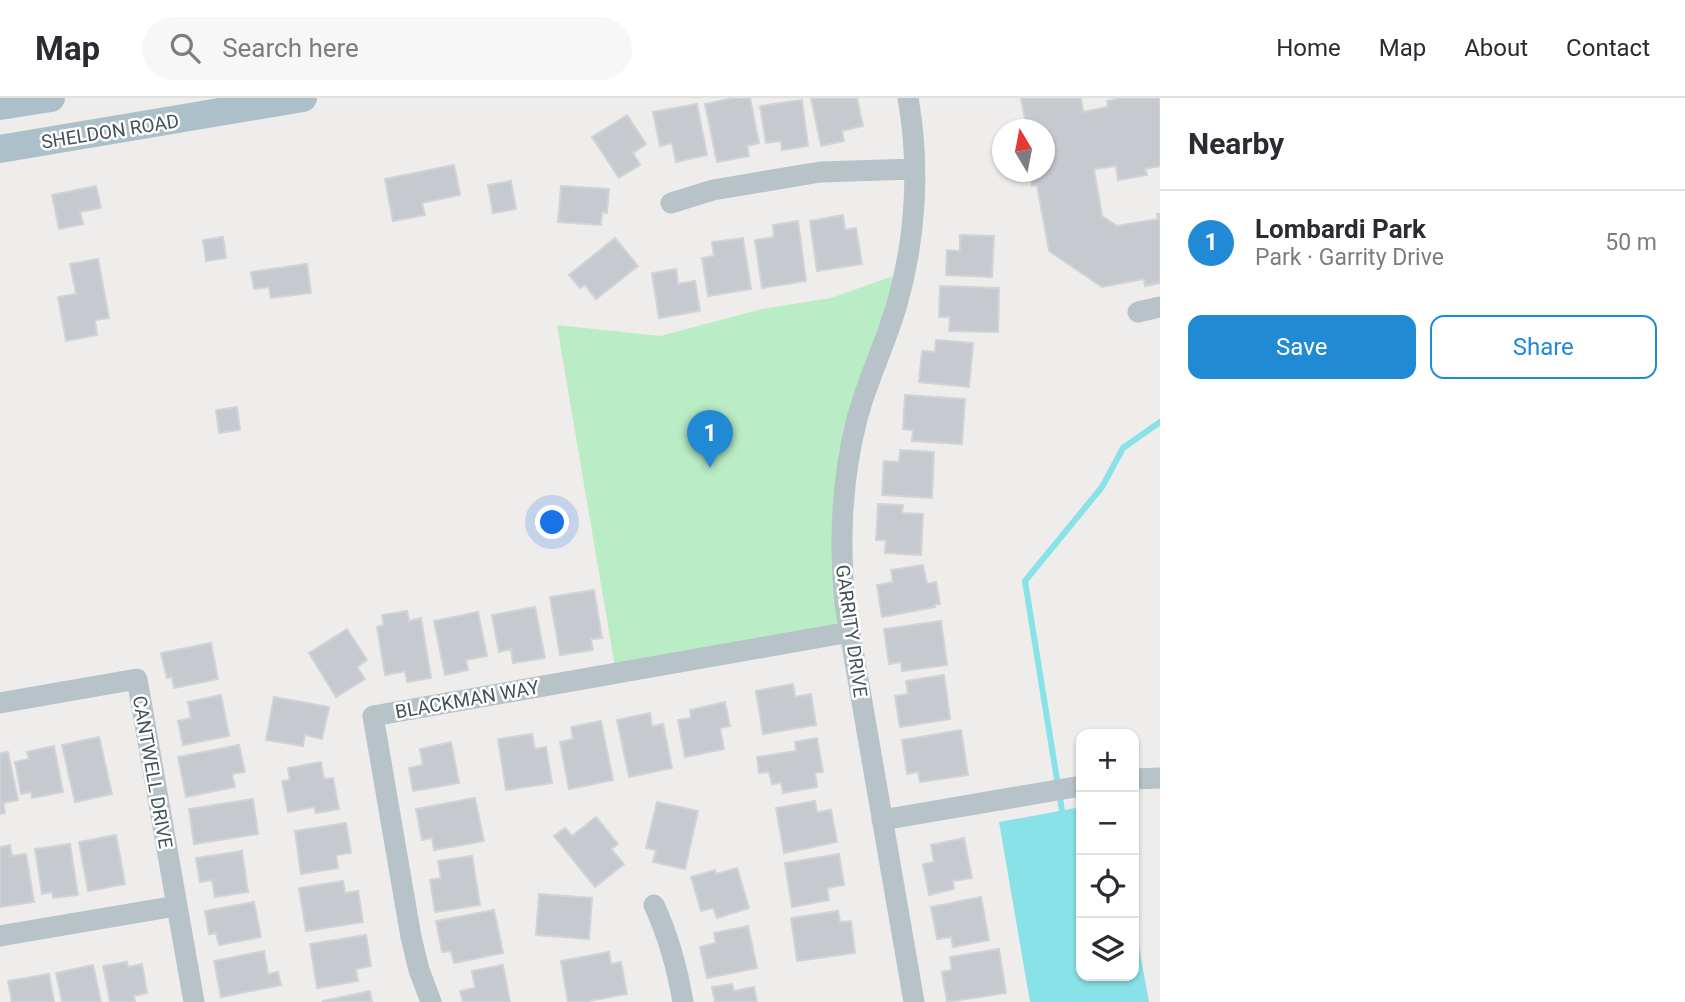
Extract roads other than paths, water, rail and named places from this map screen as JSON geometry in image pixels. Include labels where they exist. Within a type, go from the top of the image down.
[{"type":"main road","points":[[0,106],[51,98]]},
{"type":"main road","name":"SHELDON ROAD","points":[[0,149],[303,98]]},
{"type":"street","name":"GARRITY DRIVE","points":[[908,98],[914,169],[913,216],[906,265],[897,304],[857,419],[846,467],[841,515],[841,564],[850,632],[914,1002]]},
{"type":"street","points":[[671,203],[713,190],[820,172],[914,169]]},
{"type":"street","points":[[1138,312],[1160,307]]},
{"type":"street","name":"BLACKMAN WAY","points":[[431,1002],[411,937],[373,716],[850,632]]},
{"type":"street","name":"CANTWELL DRIVE","points":[[0,704],[137,680],[194,1002]]},
{"type":"street","points":[[1139,779],[1160,778]]},
{"type":"street","points":[[882,820],[1076,787]]},
{"type":"street","points":[[654,905],[676,962],[683,1002]]},
{"type":"street","points":[[0,936],[176,906]]},
{"type":"water","points":[[1076,808],[1076,981],[1139,981],[1139,947],[1149,1002],[1030,1002],[999,822]]},
{"type":"waterway","points":[[1063,817],[1025,581],[1102,487],[1123,448],[1160,422]]},
{"type":"place","name":"Lombardi Park","points":[[710,468]]}]
